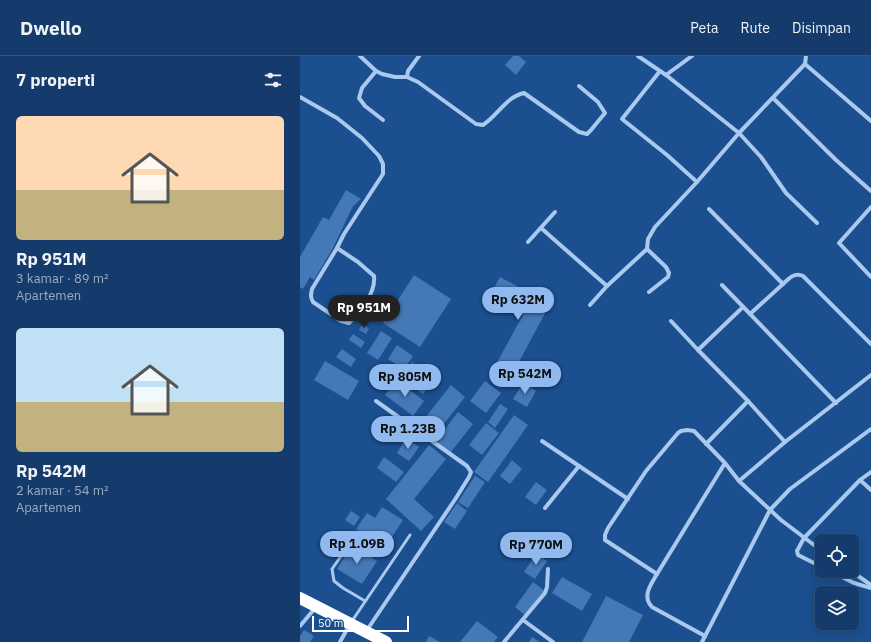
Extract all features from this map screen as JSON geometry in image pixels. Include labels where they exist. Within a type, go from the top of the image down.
[{"type":"highway","points":[[300,598],[386,642]]},
{"type":"street","points":[[360,56],[376,71],[395,77],[407,77],[418,82],[476,124],[483,125],[490,120],[508,101],[516,95],[524,93],[579,132],[587,134],[605,113],[598,102],[579,86]]},
{"type":"street","points":[[407,77],[408,71],[419,56]]},
{"type":"street","points":[[638,56],[666,75],[739,133],[761,157],[786,193],[817,223]]},
{"type":"street","points":[[666,75],[692,56]]},
{"type":"street","points":[[590,305],[607,286],[647,249],[648,239],[655,227],[697,182],[739,133],[805,64],[806,56]]},
{"type":"street","points":[[805,64],[871,121]]},
{"type":"street","points":[[376,71],[362,88],[359,98],[365,106],[383,120]]},
{"type":"street","points":[[660,71],[622,119],[667,155],[697,182]]},
{"type":"street","points":[[300,97],[337,118],[362,138],[379,156],[383,164],[383,174],[344,234],[310,295],[313,302],[341,321],[349,323],[356,316],[370,296],[374,276],[358,262],[337,248]]},
{"type":"street","points":[[772,98],[836,160],[871,191]]},
{"type":"street","points":[[871,207],[839,243],[871,278]]},
{"type":"street","points":[[710,209],[783,284]]},
{"type":"street","points":[[528,242],[555,212]]},
{"type":"street","points":[[541,228],[607,286]]},
{"type":"street","points":[[647,249],[666,267],[669,273],[668,277],[649,292]]},
{"type":"street","points":[[750,314],[794,275],[799,274],[803,276],[871,344]]},
{"type":"street","points":[[722,285],[836,403]]},
{"type":"street","points":[[698,350],[743,307]]},
{"type":"street","points":[[671,321],[785,442]]},
{"type":"street","points":[[739,481],[785,442],[871,375]]},
{"type":"street","points":[[366,632],[456,498],[471,472],[467,466],[376,401]]},
{"type":"street","points":[[706,444],[748,401]]},
{"type":"street","points":[[702,642],[770,510],[790,489],[871,429]]},
{"type":"street","points":[[657,574],[605,540],[605,535],[608,528],[646,471],[681,431],[694,431],[725,463],[739,481],[781,520],[815,545]]},
{"type":"street","points":[[542,441],[628,499]]},
{"type":"street","points":[[705,636],[652,607],[646,596],[657,574],[725,463]]},
{"type":"street","points":[[545,508],[579,466]]},
{"type":"street","points":[[815,563],[797,554],[798,547],[804,538],[860,480],[871,472]]},
{"type":"street","points":[[860,480],[871,490]]},
{"type":"street","points":[[504,642],[545,593],[547,587],[548,569]]},
{"type":"street","points":[[859,577],[871,587]]},
{"type":"street","points":[[844,578],[854,583],[871,587]]},
{"type":"street","points":[[300,626],[316,607]]},
{"type":"street","points":[[523,620],[553,642]]},
{"type":"street","points":[[340,642],[350,624]]},
{"type":"lane","points":[[356,535],[332,569],[334,581],[365,602]]},
{"type":"lane","points":[[350,624],[410,535]]},
{"type":"building","points":[[513,56],[519,56],[526,62],[516,75],[505,65]]},
{"type":"building","points":[[346,190],[361,199],[353,206],[333,248],[314,280],[310,277],[303,289],[300,287],[300,257],[323,217],[329,220]]},
{"type":"building","points":[[414,275],[451,299],[420,347],[383,323]]},
{"type":"building","points":[[500,277],[550,304],[512,375],[495,366],[523,315],[489,297]]},
{"type":"building","points":[[362,324],[369,328],[366,334],[359,330]]},
{"type":"building","points":[[381,331],[392,338],[378,360],[367,353]]},
{"type":"building","points":[[353,334],[365,342],[361,348],[349,340]]},
{"type":"building","points":[[397,345],[413,356],[404,369],[388,359]]},
{"type":"building","points":[[342,349],[356,359],[351,367],[336,357]]},
{"type":"building","points":[[325,361],[359,381],[348,400],[314,380]]},
{"type":"building","points":[[412,362],[435,378],[423,394],[401,378]]},
{"type":"building","points":[[397,380],[424,401],[413,416],[385,395]]},
{"type":"building","points":[[485,381],[501,393],[486,413],[470,401]]},
{"type":"building","points":[[523,383],[536,391],[527,407],[513,399]]},
{"type":"building","points":[[451,385],[465,397],[433,438],[418,427]]},
{"type":"building","points":[[500,404],[508,409],[495,428],[488,422]]},
{"type":"building","points":[[458,412],[473,424],[450,453],[435,442]]},
{"type":"building","points":[[514,415],[528,425],[488,482],[474,472]]},
{"type":"building","points":[[486,423],[499,433],[482,455],[469,445]]},
{"type":"building","points":[[406,438],[419,447],[409,461],[397,453]]},
{"type":"building","points":[[429,445],[446,459],[414,499],[434,517],[421,531],[386,499]]},
{"type":"building","points":[[384,457],[404,472],[396,482],[377,468]]},
{"type":"building","points":[[512,460],[522,469],[510,484],[500,476]]},
{"type":"building","points":[[475,476],[485,482],[468,508],[458,502]]},
{"type":"building","points":[[536,482],[547,490],[536,505],[525,497]]},
{"type":"building","points":[[457,503],[467,511],[455,529],[444,522]]},
{"type":"building","points":[[382,507],[403,520],[378,558],[358,545],[365,535],[356,529],[367,513],[375,518]]},
{"type":"building","points":[[351,511],[360,517],[354,526],[345,520]]},
{"type":"building","points":[[352,545],[377,561],[362,584],[337,569]]},
{"type":"building","points":[[536,554],[547,561],[535,579],[524,572]]},
{"type":"building","points":[[562,577],[592,594],[582,611],[552,593]]},
{"type":"building","points":[[533,582],[545,591],[526,616],[515,607]]},
{"type":"building","points":[[606,596],[643,615],[629,642],[582,642]]},
{"type":"building","points":[[477,621],[498,637],[494,642],[460,642]]},
{"type":"building","points":[[304,630],[314,636],[310,642],[300,642],[300,636]]},
{"type":"building","points":[[429,636],[440,642],[426,642]]},
{"type":"building","points":[[532,637],[540,642],[529,642]]}]
